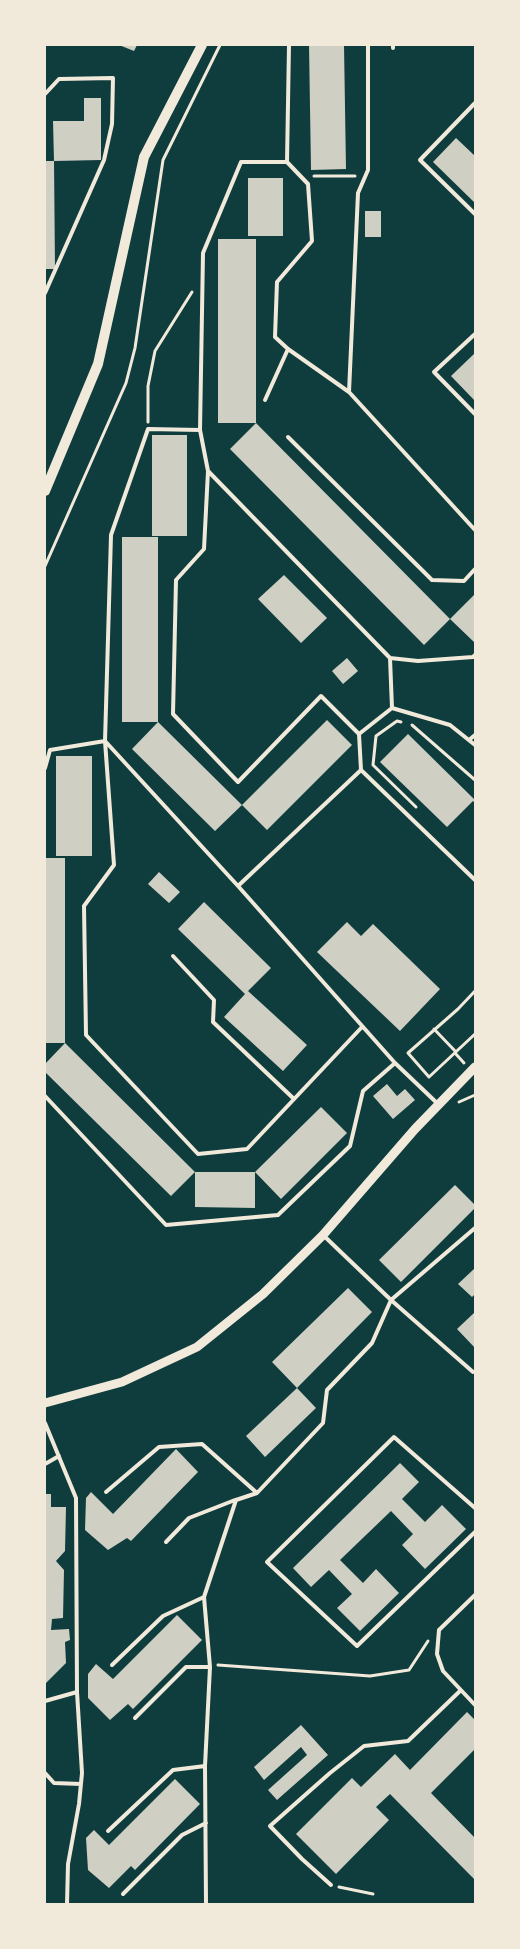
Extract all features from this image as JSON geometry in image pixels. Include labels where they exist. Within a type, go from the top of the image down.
[{"type":"main road","points":[[45,491],[98,364],[144,158],[202,45]]},
{"type":"street","points":[[45,1403],[122,1382],[197,1347],[263,1294],[323,1235],[435,1101],[475,1067]]},
{"type":"lane","points":[[287,162],[289,45]]},
{"type":"lane","points":[[349,392],[358,193],[368,170],[368,45]]},
{"type":"lane","points":[[45,94],[59,79],[113,78],[112,124],[104,160],[45,293]]},
{"type":"lane","points":[[475,103],[420,160],[475,214]]},
{"type":"lane","points":[[475,530],[349,392],[288,349],[275,337],[277,282],[312,241],[308,184],[287,162],[241,162],[203,253],[200,430],[208,471],[204,549],[176,580],[173,714],[238,782],[321,696],[359,734],[361,770],[475,880]]},
{"type":"lane","points":[[475,334],[434,372],[475,414]]},
{"type":"lane","points":[[265,400],[288,349]]},
{"type":"lane","points":[[200,430],[148,429],[111,536],[105,741],[114,865],[84,906],[86,1035],[198,1154],[247,1149],[362,1027]]},
{"type":"lane","points":[[288,437],[432,580],[464,581],[475,569]]},
{"type":"lane","points":[[208,471],[390,658],[418,661],[473,657],[475,655]]},
{"type":"lane","points":[[390,658],[392,708]]},
{"type":"lane","points":[[359,734],[392,708]]},
{"type":"lane","points":[[392,708],[450,725],[475,745]]},
{"type":"lane","points":[[469,740],[475,735]]},
{"type":"lane","points":[[45,768],[50,750],[105,741]]},
{"type":"lane","points":[[105,741],[238,886],[394,1063],[435,1101]]},
{"type":"lane","points":[[238,886],[361,770]]},
{"type":"lane","points":[[173,956],[214,1000],[213,1022],[294,1099]]},
{"type":"lane","points":[[45,1096],[166,1224],[278,1215],[350,1146],[363,1091],[394,1063]]},
{"type":"lane","points":[[166,1542],[189,1518],[257,1493],[323,1423],[327,1390],[372,1343],[391,1300],[475,1228]]},
{"type":"lane","points":[[323,1235],[391,1300],[474,1372]]},
{"type":"lane","points":[[45,1423],[76,1498],[78,1692],[82,1773],[68,1864],[67,1904]]},
{"type":"lane","points":[[475,1508],[394,1437],[267,1562],[357,1646],[475,1532]]},
{"type":"lane","points":[[106,1492],[159,1447],[202,1444],[257,1493]]},
{"type":"lane","points":[[45,1464],[58,1456]]},
{"type":"lane","points":[[206,1904],[205,1766],[210,1666],[204,1597],[236,1500]]},
{"type":"lane","points":[[475,1595],[439,1630],[437,1654],[443,1671],[475,1705]]},
{"type":"lane","points":[[112,1665],[163,1616],[204,1597]]},
{"type":"lane","points":[[135,1718],[186,1667],[210,1666]]},
{"type":"lane","points":[[333,1885],[302,1859],[270,1826],[364,1746],[408,1741],[460,1691]]},
{"type":"lane","points":[[45,1701],[78,1692]]},
{"type":"lane","points":[[108,1832],[173,1770],[205,1766]]},
{"type":"lane","points":[[45,1773],[54,1783],[81,1784]]},
{"type":"lane","points":[[123,1894],[182,1835],[206,1823]]},
{"type":"path","points":[[45,566],[126,383],[135,348],[163,160],[220,45]]},
{"type":"path","points":[[301,176],[366,176]]},
{"type":"path","points":[[148,429],[148,386],[155,351],[190,296]]},
{"type":"path","points":[[420,812],[373,765],[376,736],[397,721],[413,726],[475,780]]},
{"type":"path","points":[[435,1101],[429,1077],[408,1053],[475,991]]},
{"type":"path","points":[[434,1029],[456,1052]]},
{"type":"path","points":[[429,1077],[475,1034]]},
{"type":"path","points":[[210,1666],[370,1676],[409,1670],[433,1633]]},
{"type":"path","points":[[333,1885],[373,1894]]},
{"type":"building","points":[[119,45],[137,45],[134,51]]},
{"type":"building","points":[[309,45],[344,45],[346,169],[311,170]]},
{"type":"building","points":[[84,98],[101,98],[101,160],[54,161],[53,121],[84,121]]},
{"type":"building","points":[[456,138],[475,156],[475,203],[433,162]]},
{"type":"building","points":[[45,161],[54,161],[55,269],[45,269]]},
{"type":"building","points":[[248,178],[283,178],[283,236],[248,236]]},
{"type":"building","points":[[365,211],[381,211],[381,237],[365,237]]},
{"type":"building","points":[[218,239],[256,239],[256,423],[218,423]]},
{"type":"building","points":[[475,353],[475,401],[451,376]]},
{"type":"building","points":[[256,423],[450,619],[424,645],[230,449]]},
{"type":"building","points":[[152,435],[187,435],[187,536],[152,536]]},
{"type":"building","points":[[122,537],[158,537],[158,722],[122,722]]},
{"type":"building","points":[[284,575],[327,618],[301,643],[258,599]]},
{"type":"building","points":[[475,594],[475,643],[450,619]]},
{"type":"building","points":[[347,658],[358,671],[343,684],[332,671]]},
{"type":"building","points":[[327,720],[352,745],[267,830],[242,805]]},
{"type":"building","points":[[158,722],[242,805],[215,831],[132,749]]},
{"type":"building","points":[[408,734],[475,800],[475,803],[473,801],[447,827],[380,762]]},
{"type":"building","points":[[56,756],[92,756],[92,856],[56,856]]},
{"type":"building","points":[[45,858],[65,858],[65,1043],[45,1043]]},
{"type":"building","points":[[159,872],[180,892],[169,903],[148,884]]},
{"type":"building","points":[[204,902],[271,968],[248,991],[307,1045],[283,1071],[224,1017],[245,994],[178,929]]},
{"type":"building","points":[[347,922],[361,936],[373,924],[440,989],[400,1031],[317,952]]},
{"type":"building","points":[[65,1043],[195,1172],[171,1196],[45,1072],[45,1064]]},
{"type":"building","points":[[387,1084],[397,1096],[405,1089],[415,1100],[393,1119],[373,1096]]},
{"type":"building","points":[[321,1107],[347,1133],[281,1199],[255,1172]]},
{"type":"building","points":[[195,1172],[255,1172],[255,1208],[195,1207]]},
{"type":"building","points":[[455,1185],[475,1205],[475,1208],[401,1282],[379,1260]]},
{"type":"building","points":[[475,1268],[475,1294],[472,1297],[458,1284]]},
{"type":"building","points":[[348,1288],[372,1312],[297,1388],[272,1362]]},
{"type":"building","points":[[475,1312],[475,1348],[457,1329]]},
{"type":"building","points":[[297,1388],[316,1408],[265,1457],[246,1436]]},
{"type":"building","points":[[176,1449],[198,1472],[131,1541],[127,1538],[108,1550],[85,1530],[86,1498],[91,1492],[113,1514]]},
{"type":"building","points":[[400,1463],[419,1482],[402,1499],[425,1522],[442,1505],[466,1529],[425,1569],[402,1545],[413,1534],[391,1511],[340,1560],[363,1583],[376,1569],[399,1593],[360,1631],[337,1608],[352,1594],[329,1570],[311,1587],[293,1568]]},
{"type":"building","points":[[45,1494],[51,1494],[51,1507],[66,1507],[65,1551],[56,1561],[64,1570],[63,1618],[52,1619],[51,1630],[69,1629],[70,1640],[65,1642],[66,1663],[45,1684]]},
{"type":"building","points":[[177,1615],[202,1640],[133,1709],[128,1704],[110,1720],[88,1698],[88,1674],[96,1664],[113,1679]]},
{"type":"building","points":[[467,1712],[475,1720],[475,1749],[431,1793],[475,1838],[475,1880],[390,1794],[376,1807],[389,1820],[336,1874],[296,1834],[352,1778],[361,1787],[395,1754],[410,1770]]},
{"type":"building","points":[[301,1725],[328,1755],[277,1800],[268,1790],[307,1755],[301,1747],[264,1780],[254,1767]]},
{"type":"building","points":[[175,1779],[200,1804],[135,1870],[131,1866],[109,1888],[88,1870],[86,1838],[94,1830],[109,1845]]}]
